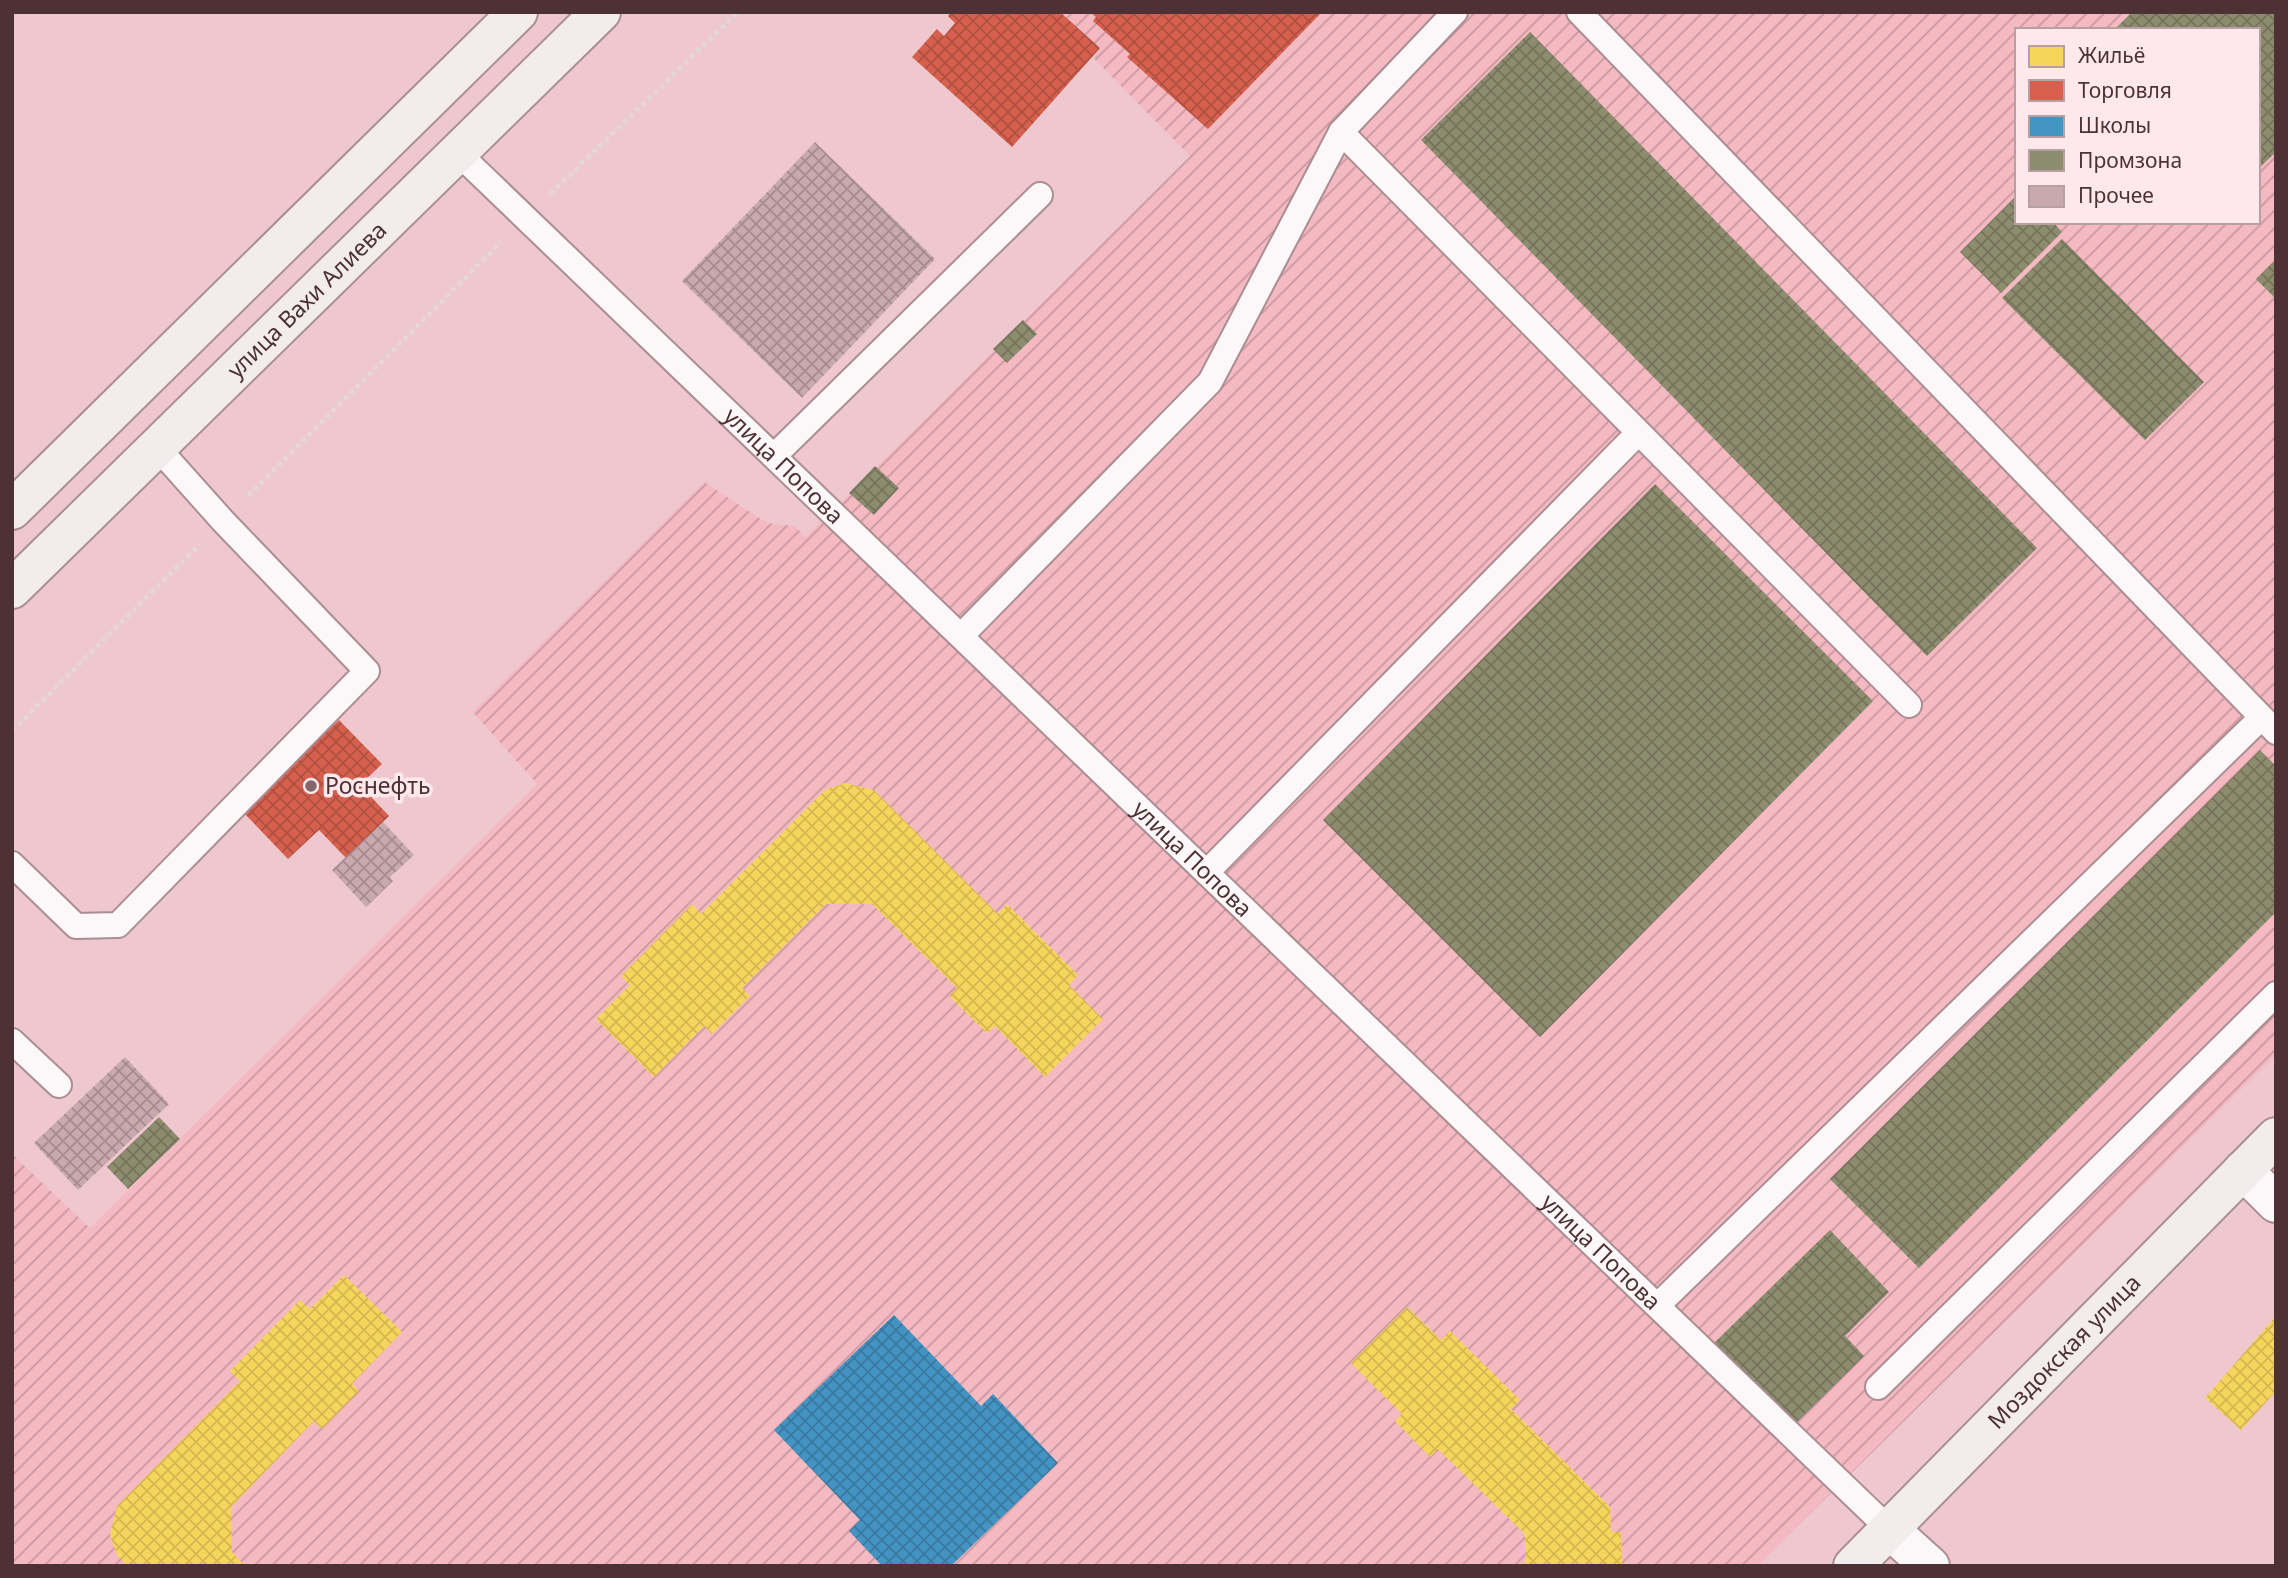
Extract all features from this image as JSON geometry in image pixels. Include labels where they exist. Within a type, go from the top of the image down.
[{"type":"main road","points":[[12,510],[518,12]]},
{"type":"main road","name":"улица Вахи Алиева","points":[[12,589],[601,12]]},
{"type":"main road","name":"Моздокская улица","points":[[1853,1566],[2276,1138]]},
{"type":"street","points":[[2243,1170],[2276,1203]]},
{"type":"street","name":"улица Попова","points":[[1891,1530],[1930,1566]]},
{"type":"lane","points":[[961,636],[1210,382],[1341,132],[1455,12]]},
{"type":"lane","points":[[1579,12],[2268,725],[1658,1305]]},
{"type":"lane","points":[[1341,132],[1909,705]]},
{"type":"lane","name":"улица Попова","points":[[457,152],[1891,1530]]},
{"type":"lane","points":[[774,456],[1040,195]]},
{"type":"lane","points":[[1207,872],[1638,433]]},
{"type":"lane","points":[[12,864],[76,926],[118,925],[367,671],[223,522],[156,446]]},
{"type":"lane","points":[[1878,1387],[2276,994]]},
{"type":"lane","points":[[12,1041],[59,1086]]},
{"type":"path","points":[[12,731],[525,218],[738,12]]},
{"type":"shaded area","points":[[1048,12],[2276,12],[2276,1055],[1757,1566],[12,1566],[12,1154],[90,1228],[537,784],[473,712],[704,482],[767,523],[794,526],[806,537],[1190,156]]},
{"type":"building: Жильё","points":[[845,783],[874,790],[998,914],[1007,904],[1078,975],[1069,985],[1103,1019],[1045,1077],[995,1026],[987,1033],[949,996],[957,988],[872,904],[826,904],[742,988],[750,996],[712,1034],[704,1026],[654,1077],[596,1019],[630,985],[621,976],[692,904],[701,914],[825,790]]},
{"type":"building: Жильё","points":[[344,1275],[402,1332],[352,1384],[359,1391],[322,1429],[314,1421],[231,1507],[232,1552],[245,1566],[128,1566],[117,1555],[110,1535],[117,1506],[240,1381],[230,1371],[300,1300],[310,1309]]},
{"type":"building: Жильё","points":[[1407,1307],[1441,1340],[1450,1331],[1520,1400],[1511,1409],[1610,1507],[1611,1532],[1621,1532],[1622,1566],[1525,1566],[1525,1534],[1438,1449],[1430,1457],[1395,1421],[1402,1414],[1351,1363]]},
{"type":"building: Жильё","points":[[2276,1316],[2276,1391],[2241,1430],[2205,1398]]},
{"type":"building: Торговля","points":[[951,12],[1060,12],[1100,48],[1012,147],[912,57],[937,29],[944,36],[955,23],[948,16]]},
{"type":"building: Торговля","points":[[1090,12],[1322,12],[1208,129],[1127,57],[1130,54],[1093,21],[1096,17]]},
{"type":"building: Торговля","points":[[339,720],[382,764],[360,785],[389,816],[346,858],[319,830],[288,859],[243,812]]},
{"type":"building: Школы","points":[[894,1315],[981,1406],[993,1394],[1058,1463],[951,1566],[882,1566],[849,1531],[860,1520],[774,1430]]},
{"type":"building: Промзона","points":[[2132,12],[2276,12],[2276,152],[2260,167],[2260,28],[2116,28]]},
{"type":"building: Промзона","points":[[1530,32],[2037,548],[1927,656],[1421,140]]},
{"type":"building: Промзона","points":[[2015,197],[2015,224],[2055,224],[2062,232],[2001,293],[1960,252]]},
{"type":"building: Промзона","points":[[2062,239],[2204,382],[2145,440],[2002,298]]},
{"type":"building: Промзона","points":[[2276,259],[2276,299],[2256,279]]},
{"type":"building: Промзона","points":[[1023,320],[1037,334],[1007,363],[993,349]]},
{"type":"building: Промзона","points":[[875,466],[899,488],[874,515],[849,493]]},
{"type":"building: Промзона","points":[[1655,484],[1873,701],[1540,1037],[1323,820]]},
{"type":"building: Промзона","points":[[2260,750],[2276,766],[2276,912],[1919,1268],[1830,1179]]},
{"type":"building: Промзона","points":[[159,1117],[180,1139],[128,1189],[107,1167]]},
{"type":"building: Промзона","points":[[1830,1230],[1889,1292],[1845,1336],[1864,1356],[1793,1426],[1714,1343]]},
{"type":"building: Прочее","points":[[815,142],[935,259],[802,398],[682,281]]},
{"type":"building: Прочее","points":[[383,822],[414,855],[390,877],[393,881],[366,907],[332,870]]},
{"type":"building: Прочее","points":[[125,1057],[169,1104],[78,1190],[34,1143]]},
{"type":"place","name":"Роснефть","points":[[311,786]]}]
